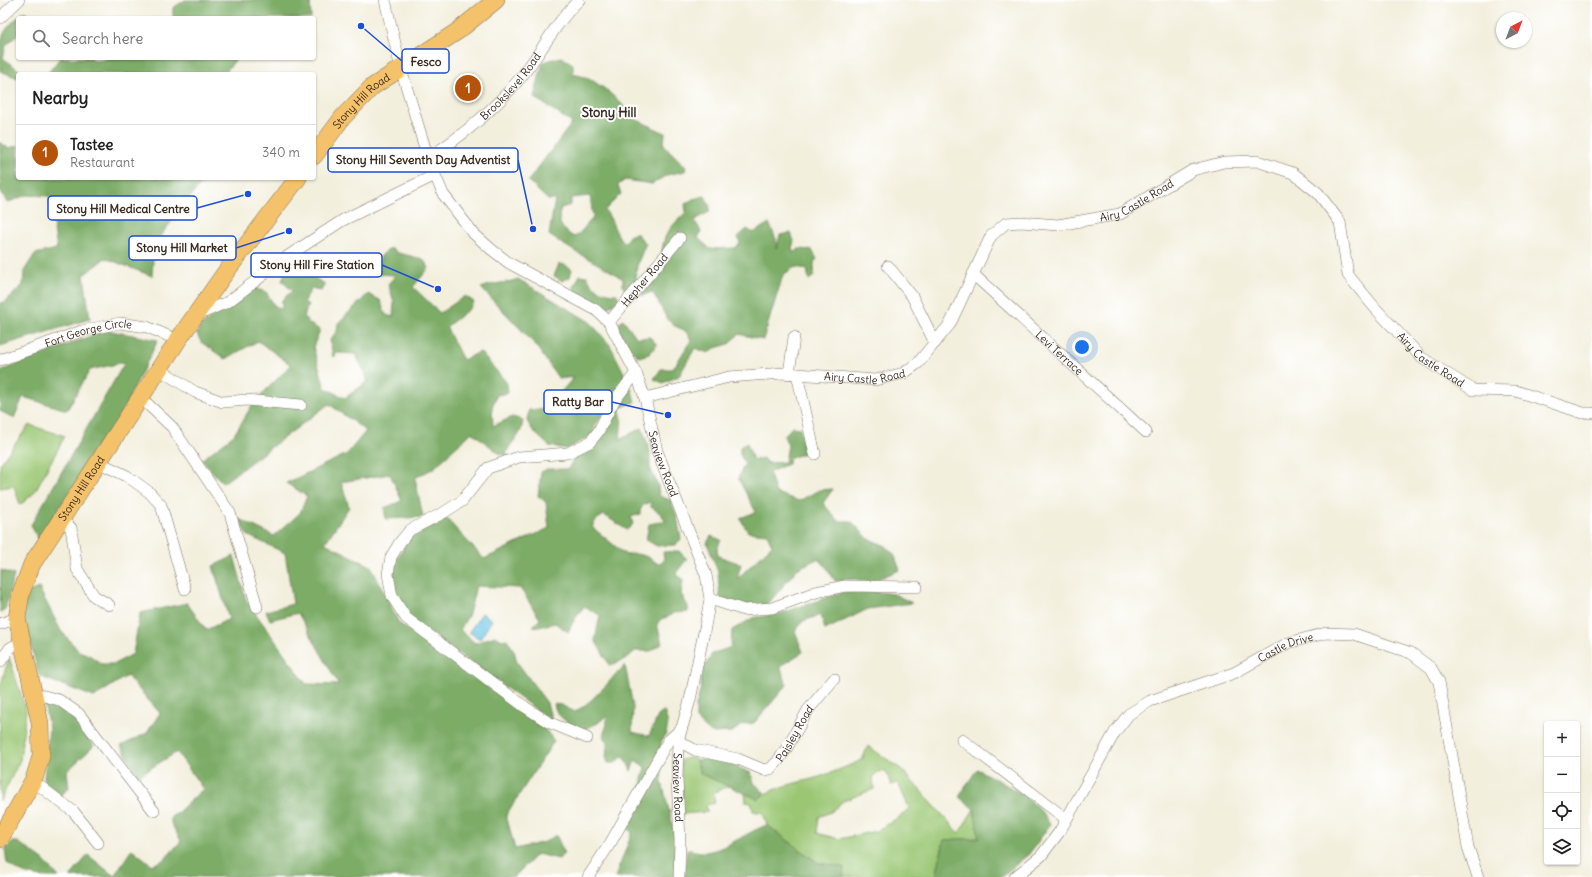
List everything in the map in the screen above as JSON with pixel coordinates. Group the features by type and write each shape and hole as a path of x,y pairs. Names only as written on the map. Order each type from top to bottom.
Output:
{"main road":[{"name":"Stony Hill Road","path":"316,153 343,117 372,87 402,69 458,31 496,0"},
{"name":"Stony Hill Road","path":"0,838 33,781 41,756 40,723 21,642 17,618 21,593 32,564 178,340 225,273 296,180"}],"street":[{"path":"0,18 19,0"},
{"name":"Seaview Road","path":"385,0 402,69 428,158 443,194 474,234 509,263 596,310 609,322 636,373 645,398 657,451 706,575 710,599 690,700 678,740 677,778 680,841 679,877"},
{"name":"Brookslevel Road","path":"428,158 458,139 484,118 523,75 566,13 579,0"},
{"name":"Airy Castle Road","path":"645,398 729,377 793,374 875,380 904,373 918,363 950,324 992,236 1006,223 1058,225 1120,214 1192,170 1224,162 1257,161 1293,173 1318,193 1340,222 1348,275 1375,308 1422,358 1473,390 1516,392 1583,413 1592,413"},
{"path":"194,317 228,302 288,256 343,220 435,175"},
{"name":"Hepher Road","path":"609,322 680,238"},
{"path":"888,266 912,296 934,343"},
{"name":"Levi Terrace","path":"973,274 1146,432"},
{"name":"Fort George Circle","path":"0,360 82,331 120,323 147,327 178,340"},
{"path":"794,337 793,374 815,454"},
{"path":"159,369 195,392 223,402 247,400 301,405"},
{"path":"587,738 548,722 525,707 406,618 392,596 388,574 391,557 400,542 410,530 443,513 462,500 488,468 518,458 568,453 590,442 598,432 614,401 636,373"},
{"path":"140,397 172,427 230,513 257,607"},
{"path":"98,462 127,476 149,492 160,506 185,589"},
{"path":"61,519 71,528 77,569 94,596 109,605"},
{"path":"710,599 744,610 772,608 816,592 845,586 917,587"},
{"path":"0,624 17,618"},
{"name":"Castle Drive","path":"1014,877 1041,856 1060,831 1065,818 1115,732 1129,714 1150,701 1234,673 1288,643 1326,633 1354,634 1411,652 1431,668 1439,682 1468,847 1478,877"},
{"path":"0,662 10,648 21,642"},
{"name":"Paisley Road","path":"678,740 695,750 738,759 764,770 770,768 777,762 785,751 808,710 834,679"},
{"path":"33,693 59,700 79,714 154,811"},
{"path":"588,877 611,842 668,741 682,729"},
{"path":"962,740 1065,818"},
{"path":"33,781 74,812 98,843"}],"green space":[{"path":"185,0 310,0 311,16 173,16 173,8"},
{"path":"25,11 30,16 20,16"},
{"path":"16,19 16,36 6,46 3,58 21,72 16,72 16,77 0,71 1,42 3,35"},
{"path":"561,57 573,64 573,74 589,78 619,101 633,118 665,133 664,145 686,167 685,171 667,175 652,184 625,180 618,185 621,194 605,210 623,242 626,241 629,236 636,233 646,243 637,265 635,293 628,295 623,286 623,279 549,235 555,199 548,200 528,181 572,123 534,97 543,62","holes":["590,196 593,218 574,237 563,228 559,217 561,208 571,205 571,198"]},
{"path":"58,60 235,60 226,72 49,72"},
{"path":"0,142 8,148 16,146 16,180 207,180 200,185 154,244 152,276 105,258 84,275 90,319 0,346 0,303 5,302 23,285 24,271 35,254 57,249 49,196 26,195 7,203 0,189"},
{"path":"705,196 710,207 709,212 693,221 697,224 701,232 698,238 710,249 735,248 740,243 738,237 747,229 753,233 769,223 776,239 776,249 780,235 791,233 794,241 792,248 793,253 799,249 812,250 817,259 814,263 814,276 809,280 807,269 795,267 783,275 763,340 739,334 729,344 715,348 708,353 695,348 679,376 663,383 654,379 661,369 673,369 691,340 684,330 670,322 652,292 641,296 683,240 684,233 678,232 662,256 662,248 668,231 686,212 685,204 693,199"},
{"path":"390,248 398,253 423,259 429,268 413,287 440,313 465,296 474,302 469,309 446,327 463,360 480,352 507,383 508,393 497,395 492,407 493,426 512,417 523,420 521,431 506,453 508,456 500,454 472,432 434,468 415,478 423,517 386,519 384,508 402,501 390,474 341,482 349,507 325,543 371,566 399,623 545,729 554,741 506,815 515,849 545,842 556,835 564,852 559,859 537,854 514,877 70,877 88,855 114,876 132,849 152,865 164,860 181,841 171,823 171,816 175,815 203,789 177,752 138,776 121,746 147,733 160,713 127,676 94,697 39,676 24,618 26,593 39,588 61,631 79,651 89,655 102,664 114,664 133,654 140,613 187,603 206,630 229,619 213,566 234,556 246,600 306,684 339,685 298,613 270,620 266,611 293,604 285,553 247,535 239,519 274,536 300,513 307,496 286,483 347,454 366,431 329,404 223,483 201,460 234,435 254,402 291,365 258,341 225,359 201,342 197,334 200,326 253,288 266,292 274,305 282,310 282,300 292,291 282,281 287,268 291,265 325,284 321,291 312,288 304,301 308,305 304,317 308,323 320,330 313,347 325,388 345,398 368,381 356,354 337,353 333,357 330,340 337,331 338,323 368,294 380,300 386,315 393,317 394,302 388,284 396,275 375,274 381,256"},
{"path":"559,264 565,265 572,269 570,277 562,281 554,276"},
{"path":"580,275 587,276 592,284 599,290 617,294 619,300 604,310 575,292 574,286"},
{"path":"518,279 590,322 610,345 625,375 589,437 567,449 549,446 533,431 527,421 529,410 547,408 574,377 559,379 534,343 481,288"},
{"path":"623,319 637,338 650,337 657,345 649,354 639,357 630,349 617,326"},
{"path":"106,330 158,340 116,424 38,539 31,525 125,362 90,370 67,410 23,397 14,418 0,411 0,371"},
{"path":"631,387 635,402 619,408 622,418 620,439 642,428 650,451 650,468 658,485 659,496 671,500 677,517 681,539 676,545 657,546 646,540 649,524 666,521 660,513 651,507 650,502 643,506 640,514 631,517 633,524 627,530 604,515 596,520 592,527 626,555 643,555 658,564 664,560 663,552 679,551 687,559 676,573 683,580 681,594 688,606 688,612 673,613 670,616 661,619 657,624 662,644 651,651 635,651 626,659 610,666 595,640 600,615 584,607 577,615 568,632 555,623 539,627 533,626 540,619 520,588 476,586 469,614 460,630 475,643 495,636 502,640 507,639 514,651 517,662 547,703 552,721 409,618 396,595 392,574 397,558 412,534 444,516 484,559 549,528 546,502 538,496 541,472 547,469 568,469 578,451"},
{"path":"29,425 65,436 34,493 20,505 14,486 0,488 0,464"},
{"path":"792,427 800,428 804,453 789,459 788,464 769,472 776,493 799,501 819,490 833,489 823,503 838,521 851,521 869,539 886,546 894,554 900,570 870,582 854,579 835,581 825,565 817,559 797,569 768,604 748,610 720,602 718,572 707,543 711,536 721,540 717,549 718,556 741,564 737,579 772,545 767,534 748,532 740,518 756,512 738,478 745,464 740,454 740,447 747,443 753,460 763,458 767,463 785,462 788,445 784,436"},
{"path":"1,570 14,575 5,610 0,612"},
{"path":"859,590 894,594 912,603 868,609 825,630 821,615 803,621 795,632 803,652 780,666 787,685 754,723 743,724 732,732 711,733 696,719 696,706 701,687 702,672 712,654 731,647 732,630 753,618 779,614 843,592"},
{"path":"9,657 26,710 20,760 0,801 0,688"},
{"path":"625,665 633,707 632,732 649,736 658,716 664,711 668,723 666,735 661,741 662,782 674,831 675,877 615,877 632,833 623,823 636,803 645,767 635,760 631,771 626,759 622,757 615,763 608,763 606,756 608,745 603,736 607,724 606,716 598,723 583,730 561,717 555,709 554,704 561,705 575,712 595,696"},
{"path":"51,703 72,718 94,746 67,771 69,788 59,797 46,788 44,778 49,728 44,704"},
{"path":"868,746 901,769 959,833 974,809 980,838 944,840 936,877 916,877 911,875 908,877 843,877 844,867 818,863 767,825 763,813 753,811 751,803 746,802 745,793 758,799 771,791 787,785 819,777 862,760","holes":["886,771 891,785 898,783 909,808 901,816 876,831 839,839 817,833 819,817 831,812 843,801 874,789 873,776 878,772"]},
{"path":"692,757 696,760 701,774 729,786 713,793 715,803 706,805 707,812 682,814 681,760"},
{"path":"711,759 724,761 751,773 754,783 765,793 758,799 701,774 696,760"},
{"path":"977,769 1028,799 1044,815 1050,825 1029,854 1001,877 936,877 944,840 979,838 974,809 959,797"},
{"path":"767,825 818,863 844,867 843,877 684,877 687,849 701,852 719,849"},
{"path":"12,842 18,842 43,860 59,877 44,877 26,874 7,863 5,850"}],"water":[{"path":"482,613 492,620 480,639 469,632"}],"place":[{"name":"Fesco","path":"361,26"},
{"name":"Tastee","path":"468,88"},
{"name":"Stony Hill Medical Centre","path":"248,194"},
{"name":"Stony Hill Seventh Day Adventist","path":"533,229"},
{"name":"Stony Hill Market","path":"289,231"},
{"name":"Stony Hill Fire Station","path":"438,289"},
{"name":"Ratty Bar","path":"668,415"}],"district":[{"name":"Stony Hill","path":"609,112"}]}
